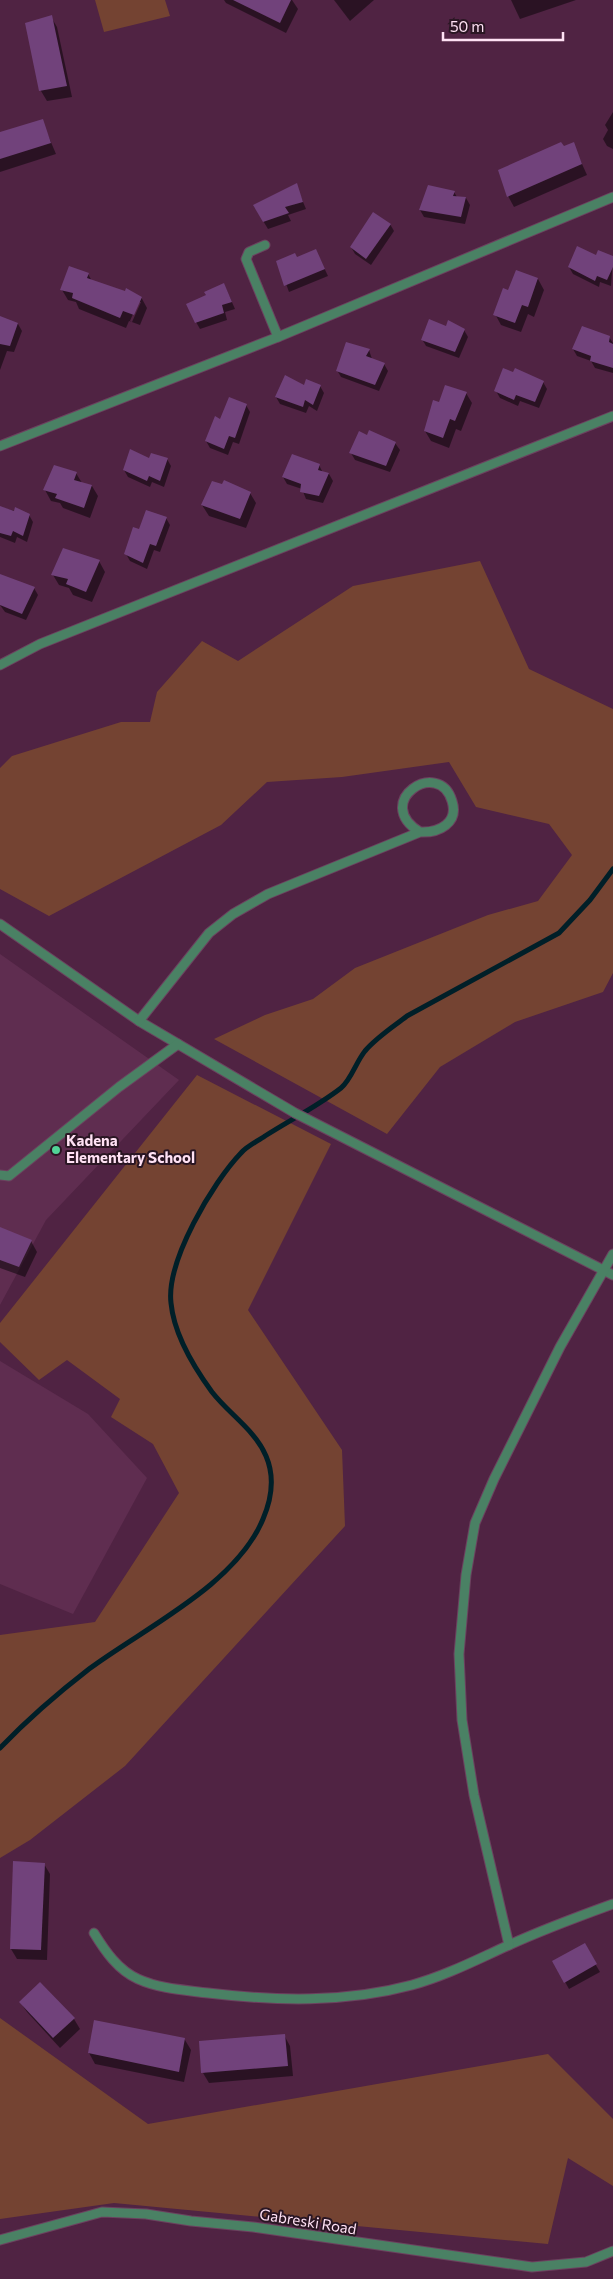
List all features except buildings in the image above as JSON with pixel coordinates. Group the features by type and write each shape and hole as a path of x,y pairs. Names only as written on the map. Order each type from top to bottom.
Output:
{"lane":[{"path":"0,446 278,336 613,197"},
{"path":"264,245 249,252 246,259 278,336"},
{"path":"0,665 40,644 613,416"},
{"path":"139,1021 209,934 233,914 268,894 420,832 433,833 444,828 452,817 454,805 451,796 438,784 427,782 417,784 409,790 404,799 403,811 406,820 420,832"},
{"path":"0,924 139,1021 295,1113 613,1275"},
{"path":"0,1175 9,1176 119,1087 178,1044"},
{"path":"509,1945 474,1795 462,1720 458,1654 466,1575 475,1523 494,1479 560,1347 613,1254"},
{"path":"94,1933 110,1958 136,1978 158,1986 247,1998 312,2000 360,1995 412,1985 566,1920 613,1904"},
{"name":"Gabreski Road","path":"0,2240 102,2212 146,2214 191,2222 253,2227 532,2267 586,2262 613,2251"}],"shaded area":[{"path":"95,0 165,0 170,16 104,32"},
{"path":"480,561 529,669 613,709 613,973 603,992 515,1022 440,1067 387,1134 214,1039 265,1015 313,999 355,968 488,915 538,901 572,855 549,824 476,807 449,762 342,777 267,782 221,825 49,916 0,889 0,768 12,756 121,722 150,722 157,692 202,641 238,661 353,586"},
{"name":"Kadena Elementary School","path":"0,954 179,1080 46,1220 0,1305"},
{"path":"197,1075 331,1144 248,1310 342,1450 345,1526 125,1766 30,1840 0,1858 0,1635 95,1622 179,1493 153,1444 111,1417 120,1399 67,1360 39,1380 0,1342 0,1323"},
{"path":"0,1361 88,1414 147,1478 73,1614 0,1584"},
{"path":"0,2018 148,2124 548,2054 613,2119 613,2186 568,2158 548,2244 114,2203 0,2219"}],"waterway":[{"path":"0,1748 43,1707 89,1669 211,1585 232,1565 250,1543 263,1519 271,1488 271,1472 266,1456 249,1430 219,1400 198,1372 180,1338 171,1303 171,1286 184,1245 205,1202 218,1183 246,1148 345,1085 365,1051 407,1016 559,933 590,900 613,869"}],"place":[{"name":"Kadena Elementary School","path":"56,1150"}]}
